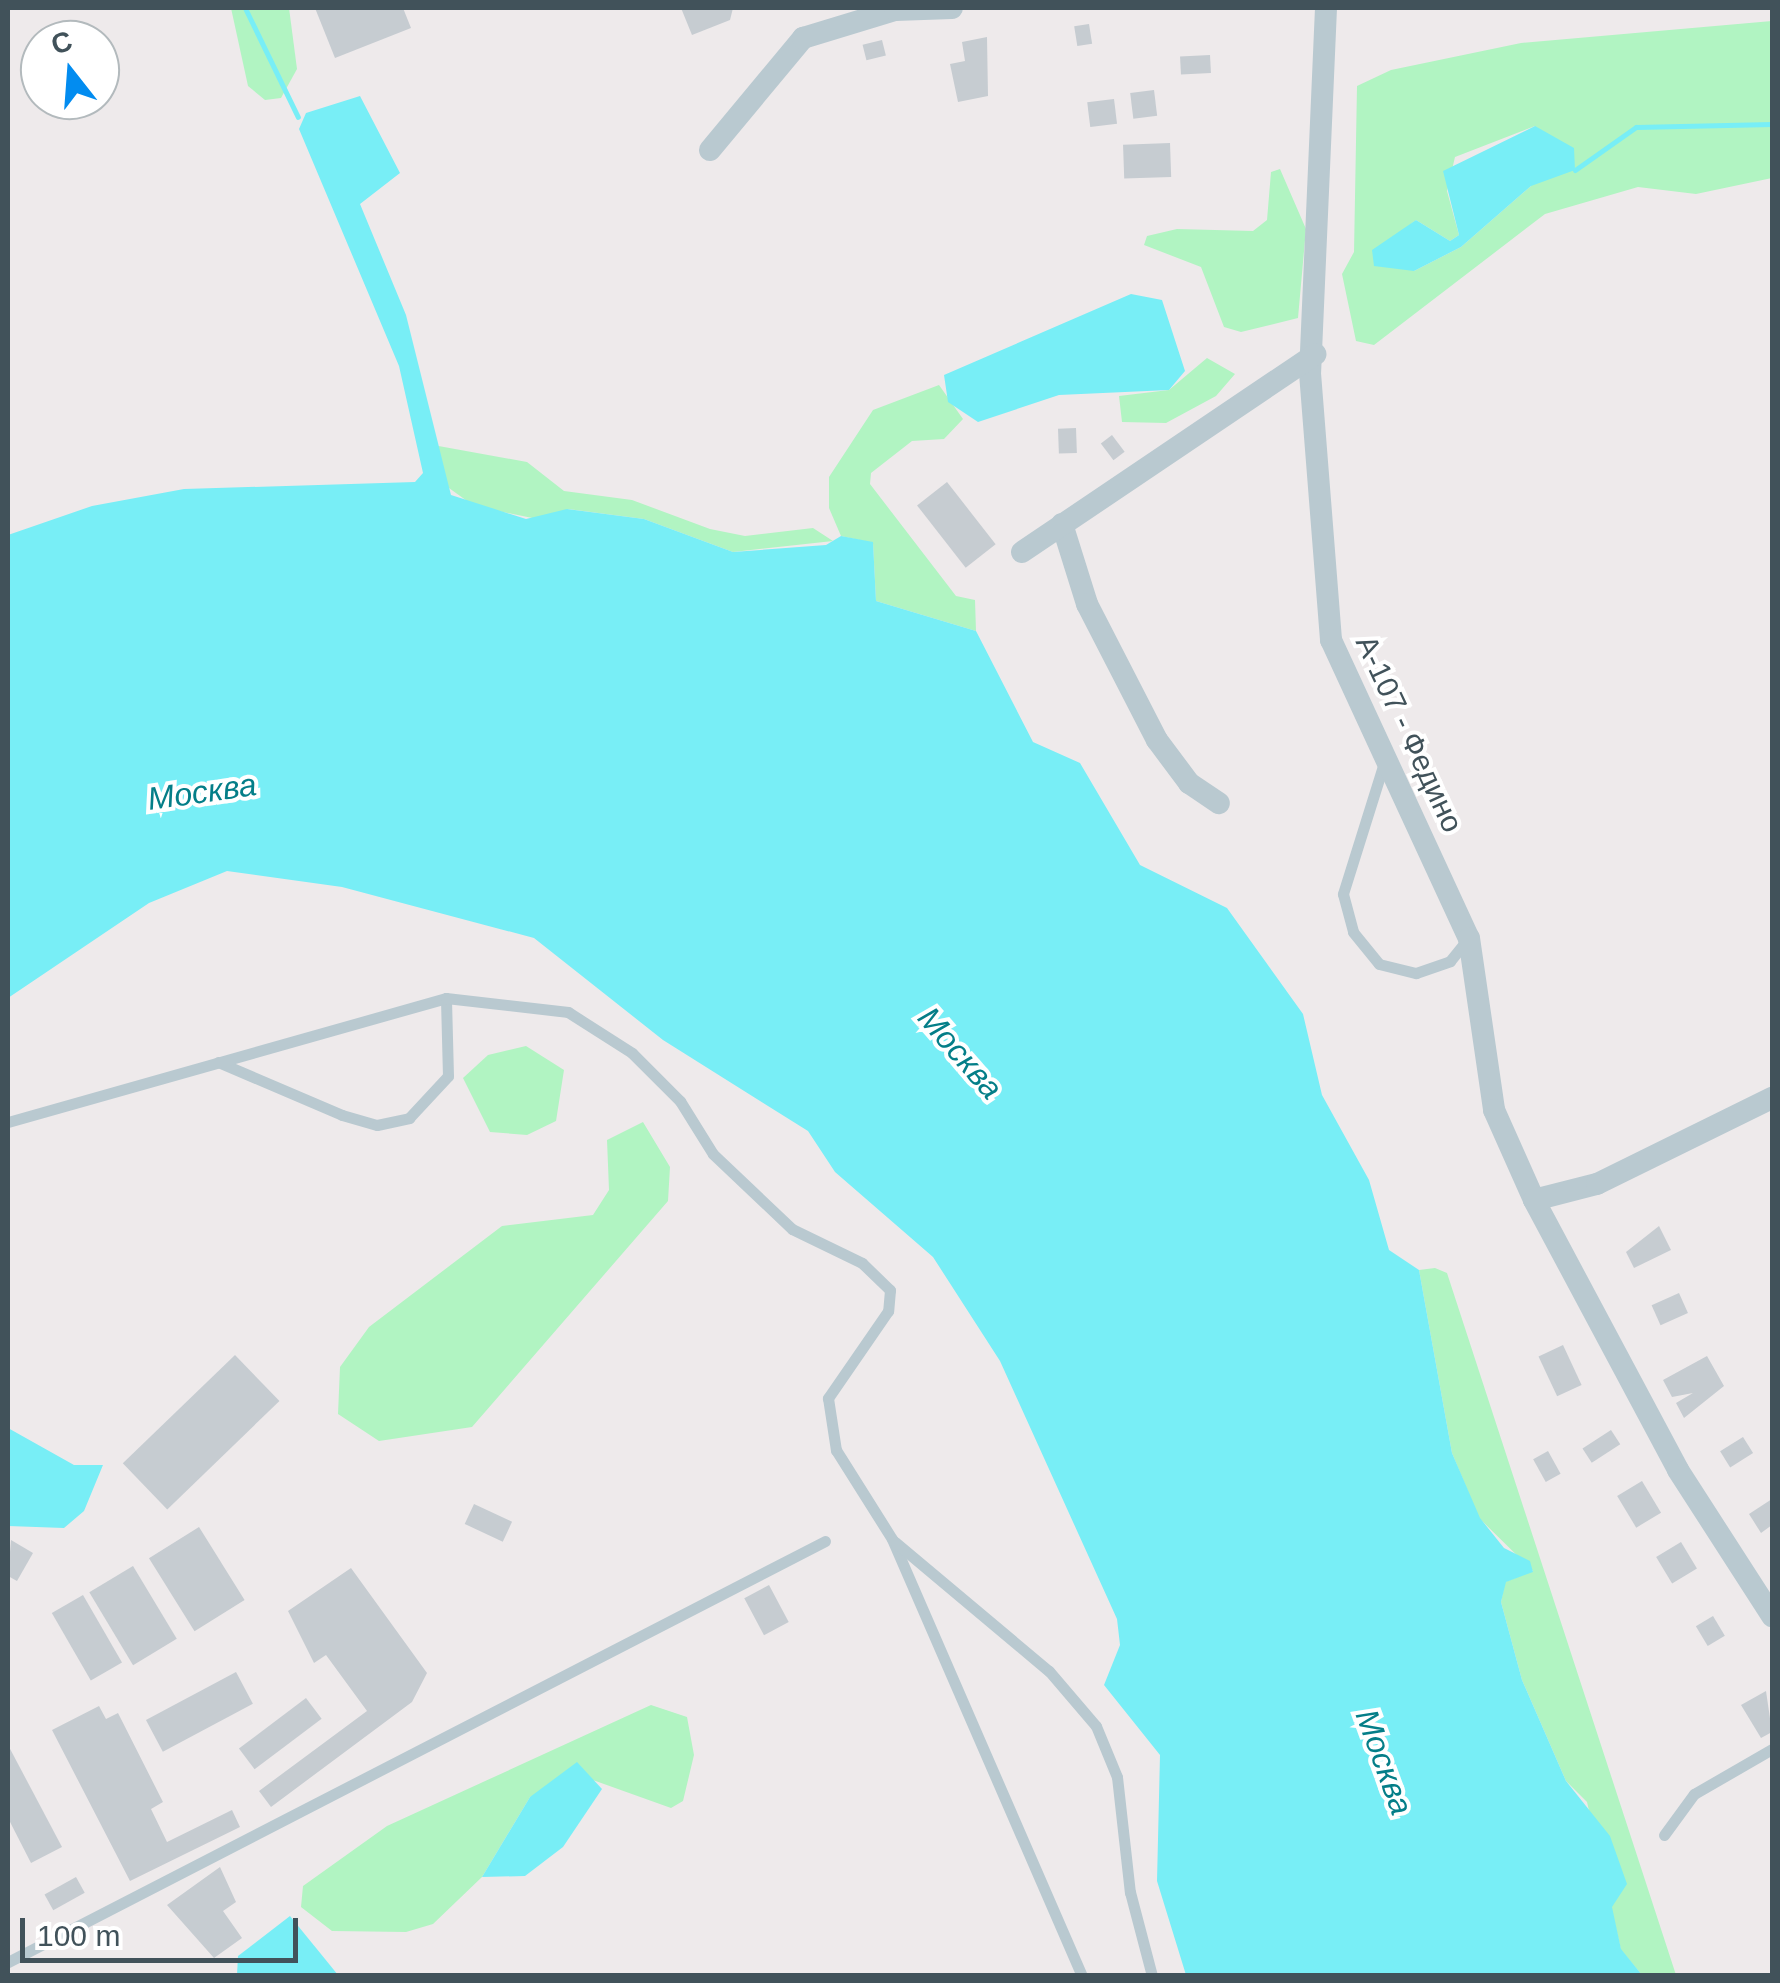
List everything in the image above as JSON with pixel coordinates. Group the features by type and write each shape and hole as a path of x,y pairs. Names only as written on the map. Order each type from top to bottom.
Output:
{"street":[{"path":"710,150 803,38 895,10 952,8"},
{"name":"А-107 - Федино","path":"1326,8 1316,354 1310,374 1331,640 1469,938 1494,1110 1534,1200 1678,1470 1772,1616"},
{"path":"1022,552 1316,354"},
{"path":"1062,524 1087,604 1157,740 1219,804"},
{"path":"1534,1200 1597,1184 1772,1098"}],"lane":[{"path":"1384,752 1381,794 1343,894 1354,932 1379,964 1416,973 1450,961 1469,938"},
{"path":"218,1062 342,1115 377,1125 409,1118 448,1076 446,998"},
{"path":"8,1122 446,998 521,1000 602,1032 680,1101 713,1154 792,1228 882,1276 888,1311 839,1372 828,1417 862,1500 892,1539 1050,1670 1096,1726 1118,1778 1130,1892 1152,1976"},
{"path":"892,1539 1082,1976"},
{"path":"8,1962 825,1542"},
{"path":"1664,1834 1694,1794 1772,1749"}],"green space":[{"path":"231,8 289,8 297,69 281,98 265,100 248,86"},
{"path":"1772,21 1772,178 1696,194 1638,187 1545,214 1374,345 1356,341 1342,274 1354,252 1357,86 1391,70 1521,43","holes":["1535,126 1531,186 1461,247 1414,271 1390,240 1416,220 1450,241 1459,235 1447,191 1455,157"]},
{"path":"1280,169 1306,229 1298,318 1241,332 1224,327 1201,267 1144,245 1147,236 1177,229 1253,231 1267,220 1271,172"},
{"path":"1207,358 1235,374 1216,396 1166,423 1122,422 1119,396 1169,390"},
{"path":"939,385 963,419 944,439 912,441 871,473 870,484 956,596 975,600 976,631 876,601 873,543 841,536 829,508 829,477 873,410"},
{"path":"433,445 527,462 564,491 632,500 710,529 745,536 813,528 833,541 733,552 644,519 568,509 547,521 474,506 442,483"},
{"path":"526,1046 564,1070 556,1121 527,1135 490,1132 463,1078 488,1055"},
{"path":"643,1122 670,1167 668,1201 472,1427 379,1441 338,1414 340,1367 369,1327 502,1226 593,1215 609,1190 607,1140"},
{"path":"1435,1268 1447,1273 1676,1975 1642,1975 1621,1950 1587,1802 1566,1781 1522,1680 1501,1602 1505,1582 1533,1571 1479,1518 1452,1453 1419,1270"},
{"path":"651,1705 687,1717 694,1755 683,1801 671,1808 590,1779 530,1797 482,1877 433,1924 406,1932 332,1931 301,1907 303,1886 387,1826"}],"water":[{"name":"Москва","path":"360,96 400,173 360,204 406,315 451,495 526,519 567,509 644,519 733,552 826,545 841,536 873,542 876,601 976,631 1033,742 1080,763 1140,865 1227,908 1303,1014 1322,1095 1369,1180 1389,1250 1419,1270 1452,1453 1480,1518 1504,1548 1530,1561 1533,1572 1506,1582 1501,1602 1522,1680 1566,1781 1610,1836 1627,1884 1612,1907 1621,1949 1642,1975 1186,1975 1157,1881 1160,1755 1104,1685 1120,1645 1117,1619 1000,1361 933,1257 835,1172 808,1131 663,1040 534,938 342,887 227,871 149,903 8,998 8,535 92,506 184,489 415,482 423,473 399,366 299,129 306,113"},
{"path":"1535,126 1574,148 1575,170 1531,186 1461,247 1414,271 1374,266 1372,250 1416,220 1450,241 1459,235 1443,171"},
{"path":"1131,294 1162,300 1185,371 1169,390 1059,395 978,422 948,402 944,375"},
{"path":"8,1428 74,1465 103,1465 84,1511 64,1528 8,1526"},
{"path":"577,1762 602,1789 563,1847 525,1876 482,1877 530,1797"},
{"path":"290,1916 338,1975 237,1975 238,1956"}],"building":[{"path":"315,8 403,8 411,28 335,58"},
{"path":"681,8 733,8 730,20 692,35"},
{"path":"1089,24 1092,44 1077,46 1074,26"},
{"path":"987,37 988,96 958,102 950,64 965,61 962,42"},
{"path":"882,40 886,56 866,60 863,45"},
{"path":"1210,55 1211,73 1181,75 1180,57"},
{"path":"1154,90 1157,116 1133,119 1130,93"},
{"path":"1114,99 1117,124 1090,127 1087,102"},
{"path":"1170,143 1171,177 1124,179 1123,145"},
{"path":"1076,428 1077,453 1059,454 1058,429"},
{"path":"1112,435 1125,452 1113,460 1101,443"},
{"path":"947,482 996,544 966,568 917,505"},
{"path":"1659,1226 1671,1250 1634,1268 1626,1252"},
{"path":"1679,1293 1688,1313 1661,1325 1652,1305"},
{"path":"1563,1345 1582,1385 1557,1396 1539,1356"},
{"path":"235,1355 279,1401 167,1509 123,1463"},
{"path":"1707,1356 1724,1386 1684,1418 1676,1403 1693,1393 1672,1397 1663,1380"},
{"path":"1611,1430 1620,1444 1592,1463 1582,1449"},
{"path":"1743,1437 1753,1453 1730,1467 1720,1451"},
{"path":"1548,1451 1561,1474 1546,1482 1533,1459"},
{"path":"1642,1481 1661,1513 1636,1528 1617,1496"},
{"path":"1772,1499 1772,1525 1761,1533 1749,1514"},
{"path":"474,1504 512,1522 503,1542 465,1524"},
{"path":"199,1527 245,1600 195,1631 149,1558"},
{"path":"11,1540 33,1553 17,1581 8,1576"},
{"path":"1681,1542 1697,1569 1672,1584 1656,1557"},
{"path":"133,1566 177,1639 133,1665 89,1592"},
{"path":"351,1568 427,1673 412,1702 271,1807 259,1791 367,1711 326,1655 314,1663 288,1611"},
{"path":"769,1585 789,1622 764,1635 744,1598"},
{"path":"83,1595 122,1663 91,1681 52,1613"},
{"path":"1713,1616 1725,1636 1708,1646 1696,1626"},
{"path":"236,1672 253,1704 163,1752 146,1720"},
{"path":"1766,1691 1772,1732 1761,1738 1741,1705"},
{"path":"306,1698 322,1719 255,1769 239,1749"},
{"path":"99,1706 106,1719 118,1713 163,1802 151,1809 167,1842 232,1810 240,1827 130,1881 52,1730"},
{"path":"8,1745 62,1847 31,1863 8,1818"},
{"path":"220,1867 236,1902 223,1911 242,1938 214,1958 167,1905"},
{"path":"76,1877 85,1893 53,1910 45,1894"}],"waterway":[{"path":"245,8 298,117"},
{"path":"1575,170 1636,127 1772,124"}]}
